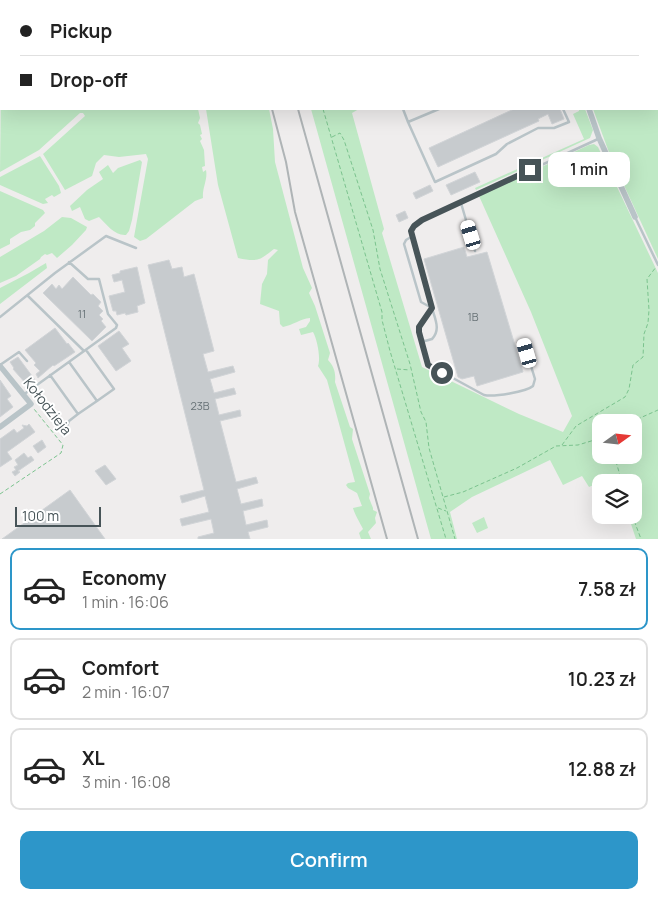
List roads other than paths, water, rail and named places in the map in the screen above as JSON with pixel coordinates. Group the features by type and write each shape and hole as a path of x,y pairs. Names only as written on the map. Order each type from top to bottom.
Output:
{"street":[{"path":"590,110 599,138 635,217"},
{"name":"Kołodzieja","path":"0,365 31,404 0,427"}],"lane":[{"path":"402,110 435,182 496,154 507,144 538,128 554,128 569,122 563,110"},
{"path":"408,122 437,110"},
{"path":"421,339 429,341 437,333 432,308 411,237 411,231 417,223 599,138"},
{"path":"461,203 476,251"},
{"path":"635,217 658,265"},
{"path":"0,317 106,236 136,248"},
{"path":"411,237 404,244 421,302 432,308"},
{"path":"23,395 116,328 117,325 108,314 99,279 88,279 70,262"},
{"path":"28,296 85,350 114,389 69,421 62,436"},
{"path":"432,308 419,327 428,365 489,396 527,390 533,386 535,379 523,340"},
{"path":"0,365 19,352 27,361"},
{"path":"68,362 97,401"},
{"path":"50,375 78,414"}],"railway":[{"path":"272,110 286,162 295,212 387,539"},
{"path":"298,110 418,539"}]}
